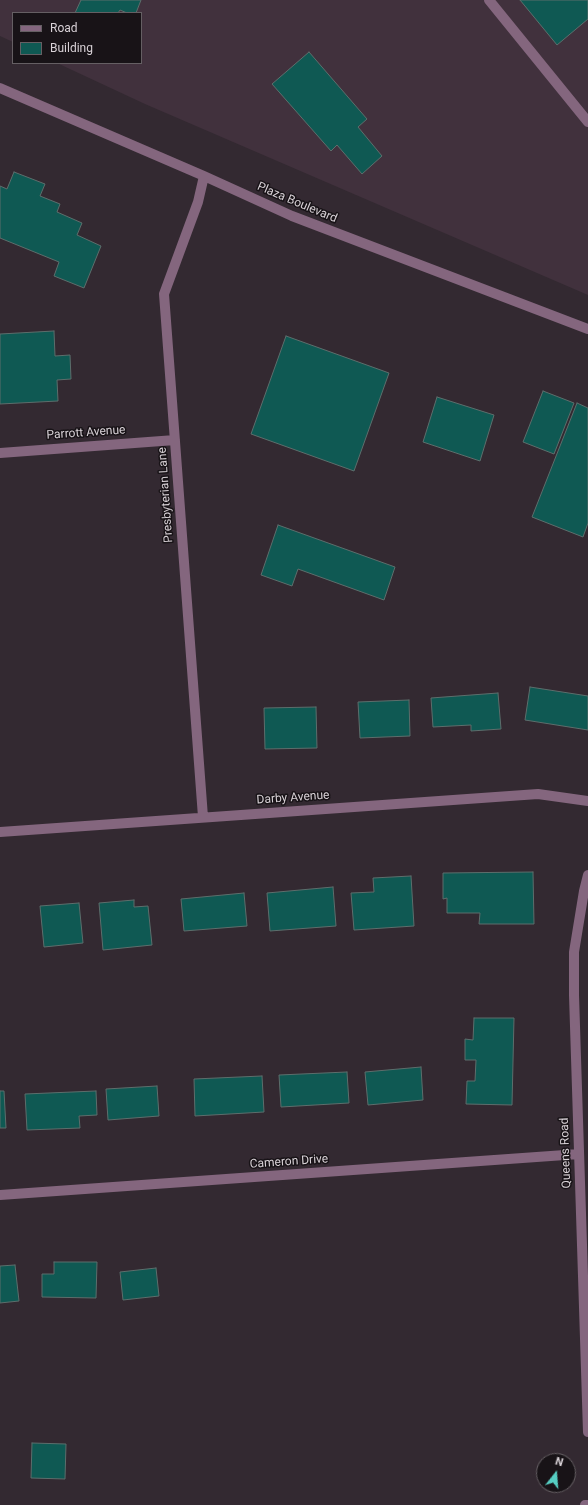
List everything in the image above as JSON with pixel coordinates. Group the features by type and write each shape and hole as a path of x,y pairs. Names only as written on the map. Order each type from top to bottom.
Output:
{"street":[{"path":"489,0 588,122"},
{"name":"Plaza Boulevard","path":"0,88 204,176 292,216 588,329"},
{"name":"Presbyterian Lane","path":"203,817 164,294 198,202 204,176"},
{"name":"Parrott Avenue","path":"0,453 175,440"},
{"name":"Darby Avenue","path":"0,832 538,794 588,801"},
{"name":"Queens Road","path":"588,875 574,952 574,995 588,1432"},
{"name":"Cameron Drive","path":"0,1195 579,1154"}],"shaded area":[{"path":"0,0 588,0 588,295 145,104 59,64 142,64 142,12 12,12 12,42 0,36"}],"building":[{"path":"81,0 141,0 136,12 125,12 120,10 119,12 75,12"},
{"path":"520,0 588,0 588,19 557,45"},
{"path":"309,52 367,119 358,127 382,156 362,174 337,145 331,151 272,84"},
{"path":"14,172 45,184 40,196 60,204 57,212 82,223 77,235 101,246 84,288 54,276 59,262 0,238 0,186 7,189"},
{"path":"54,331 55,356 70,355 71,379 57,380 58,401 0,404 0,334"},
{"path":"286,336 389,373 354,471 251,434"},
{"path":"543,391 574,403 554,454 523,442"},
{"path":"437,397 494,415 480,461 423,442"},
{"path":"577,403 588,408 588,523 583,537 532,517"},
{"path":"278,525 395,567 384,600 298,569 292,586 261,575"},
{"path":"530,687 588,696 588,730 525,720"},
{"path":"498,693 501,729 471,731 471,725 433,727 431,698"},
{"path":"409,700 410,736 360,738 358,702"},
{"path":"316,707 317,748 265,749 264,708"},
{"path":"533,872 534,924 479,924 480,913 447,913 447,898 443,899 443,873"},
{"path":"411,876 414,926 354,930 351,893 374,892 373,878"},
{"path":"333,887 336,926 270,931 267,893"},
{"path":"244,893 247,926 184,931 181,899"},
{"path":"134,900 134,907 148,906 152,945 103,950 99,903"},
{"path":"79,903 83,943 44,947 40,906"},
{"path":"474,1018 514,1018 512,1105 466,1104 467,1081 475,1081 476,1060 465,1060 465,1039 473,1040"},
{"path":"421,1067 423,1100 368,1105 365,1072"},
{"path":"347,1072 349,1103 281,1107 279,1075"},
{"path":"262,1076 264,1112 195,1116 194,1079"},
{"path":"157,1086 159,1116 108,1120 106,1089"},
{"path":"0,1091 4,1091 6,1128 0,1128"},
{"path":"96,1091 97,1115 79,1116 80,1128 27,1130 25,1094"},
{"path":"54,1262 97,1262 96,1298 42,1297 42,1274 54,1274"},
{"path":"15,1265 19,1301 0,1303 0,1266"},
{"path":"156,1268 159,1296 123,1300 120,1272"},
{"path":"32,1443 66,1444 65,1479 31,1478"}]}
